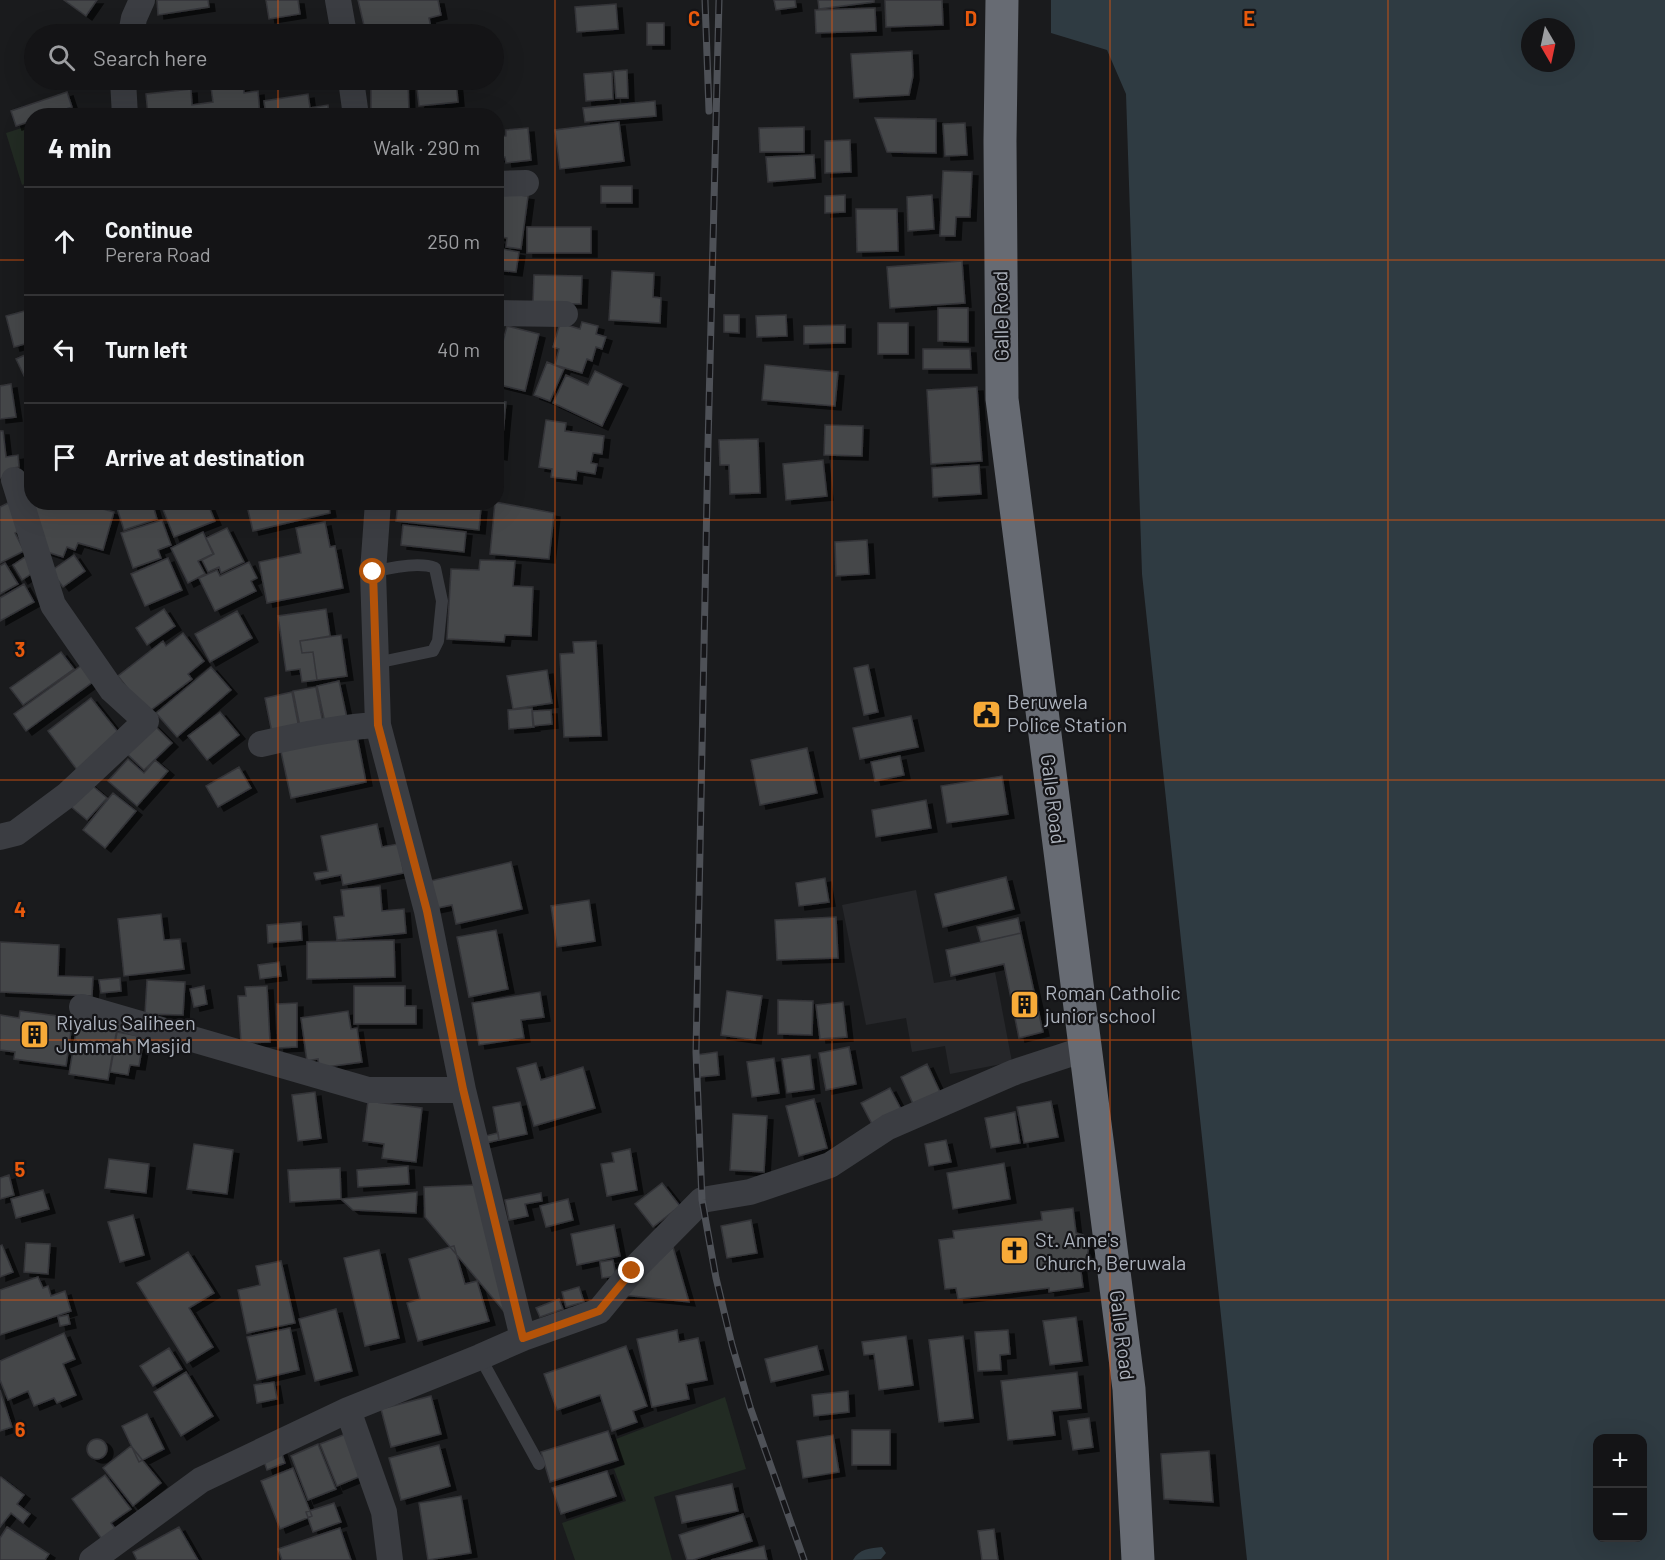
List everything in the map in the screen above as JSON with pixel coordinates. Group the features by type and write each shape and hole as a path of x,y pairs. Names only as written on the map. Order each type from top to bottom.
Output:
{"highway":[{"name":"Galle Road","path":"1002,0 1000,141 1002,399 1129,1389 1138,1560"}],"street":[{"path":"133,24 142,0"},
{"path":"338,0 342,24"},
{"path":"124,90 125,108"},
{"path":"352,90 355,108"},
{"path":"504,184 526,183"},
{"path":"504,313 565,314"},
{"path":"15,479 24,509"},
{"path":"0,837 16,833 67,795 146,721 112,690 53,605 24,510"},
{"path":"377,510 373,572 378,725 427,911 463,1089 523,1338"},
{"path":"261,744 350,727 378,725"},
{"path":"82,1007 368,1090 463,1089"},
{"path":"92,1560 201,1480 348,1410 523,1338 599,1311 632,1271 702,1200 750,1192 830,1165 888,1127 1016,1072 1085,1049"},
{"path":"348,1410 384,1512 390,1560"}],"lane":[{"path":"373,572 393,567 429,565 435,568 442,601 438,641 433,651 376,663"},
{"path":"480,1357 539,1464"}],"shaded area":[{"path":"1051,0 1665,0 1665,1560 1247,1560 1142,574 1126,94 1107,50 1051,33"},
{"path":"24,127 24,184 22,185 6,133"},
{"path":"916,890 934,983 995,972 1012,1062 950,1074 945,1046 912,1052 906,1018 866,1025 842,905"},
{"path":"725,1397 746,1469 654,1497 672,1560 575,1560 562,1523 626,1501 614,1469 624,1465 616,1439"},
{"path":"882,1547 886,1553 881,1559 853,1560 862,1551"}],"building":[{"path":"64,0 97,0 86,16"},
{"path":"157,0 208,0 209,7 158,15"},
{"path":"266,0 298,0 300,14 269,19"},
{"path":"358,0 438,0 441,15 429,18 430,24 364,24"},
{"path":"774,0 795,0 796,7 776,10"},
{"path":"818,0 874,0 874,2 819,9"},
{"path":"885,0 942,0 943,25 886,27"},
{"path":"616,4 618,29 577,32 575,7"},
{"path":"875,8 876,31 816,33 815,10"},
{"path":"647,23 664,23 664,45 647,45"},
{"path":"912,51 913,76 909,95 854,98 851,54"},
{"path":"627,70 628,98 616,98 614,71"},
{"path":"612,72 613,99 586,101 584,74"},
{"path":"191,90 192,105 213,102 211,90 244,90 244,93 258,91 259,108 147,108 146,94"},
{"path":"371,90 408,90 409,108 371,108"},
{"path":"417,90 457,90 458,102 419,106"},
{"path":"67,92 72,107 24,108 24,124 16,126 11,111"},
{"path":"308,94 310,108 265,108 264,101"},
{"path":"655,101 656,116 585,122 583,108"},
{"path":"328,105 328,108 310,108"},
{"path":"875,118 936,119 936,153 887,152"},
{"path":"619,122 624,161 560,169 555,130"},
{"path":"965,123 967,155 945,156 943,124"},
{"path":"804,127 804,152 760,152 759,128"},
{"path":"528,128 531,160 506,163 504,136 506,130"},
{"path":"850,140 851,172 825,173 825,141"},
{"path":"814,155 815,178 768,182 766,157"},
{"path":"943,171 972,172 970,217 956,217 955,236 940,236"},
{"path":"601,186 632,186 632,203 601,203"},
{"path":"504,193 528,196 521,249 506,247 507,238 504,237"},
{"path":"845,195 845,212 825,213 825,196"},
{"path":"932,195 934,229 908,231 907,197"},
{"path":"856,209 897,209 898,251 857,252"},
{"path":"527,227 591,227 591,253 527,253"},
{"path":"504,249 519,252 516,272 504,271"},
{"path":"962,261 965,303 890,308 887,267"},
{"path":"612,271 654,273 653,297 661,298 660,323 609,320"},
{"path":"534,275 582,276 581,304 533,303"},
{"path":"938,308 968,308 968,342 938,341"},
{"path":"24,311 24,344 14,347 6,316"},
{"path":"724,315 739,315 739,333 724,332"},
{"path":"786,315 787,336 757,337 756,316"},
{"path":"582,322 598,326 596,334 606,337 602,349 596,347 592,361 587,359 582,373 555,365 559,349 553,347 560,323 580,329"},
{"path":"878,323 908,323 908,354 878,354"},
{"path":"845,325 845,343 804,344 804,326"},
{"path":"507,326 539,334 525,391 504,386 504,337"},
{"path":"923,349 970,349 971,369 923,369"},
{"path":"24,356 24,376 16,359"},
{"path":"547,362 564,369 550,401 534,395"},
{"path":"765,365 838,372 835,406 762,400"},
{"path":"595,371 622,384 602,426 553,403 566,375 588,385"},
{"path":"11,384 16,417 0,419 0,386"},
{"path":"977,387 982,461 931,464 927,390"},
{"path":"546,420 566,423 565,431 604,436 602,454 593,453 591,463 597,464 595,474 577,471 576,480 551,477 552,469 539,467"},
{"path":"825,425 863,426 862,456 824,455"},
{"path":"0,431 3,431 6,457 18,455 19,467 14,468 16,476 0,478"},
{"path":"758,439 760,493 730,494 729,465 720,465 719,440"},
{"path":"823,460 827,496 786,500 783,464"},
{"path":"979,465 981,494 933,497 932,468"},
{"path":"12,501 26,527 15,533 24,551 0,563 0,507"},
{"path":"504,504 554,513 549,559 490,554 494,510 504,510"},
{"path":"36,510 107,510 114,512 103,550 78,543 75,550 67,547 63,557 44,551"},
{"path":"118,510 154,510 157,519 124,530"},
{"path":"163,510 210,510 215,521 174,537"},
{"path":"248,510 329,510 330,513 253,531"},
{"path":"397,510 481,510 479,530 396,521"},
{"path":"162,520 171,545 158,550 161,558 133,568 121,533"},
{"path":"325,522 330,547 335,546 343,588 267,603 259,562 301,553 296,528"},
{"path":"403,525 466,532 464,552 401,545"},
{"path":"227,528 244,562 221,573 219,567 208,572 202,560 214,554 206,538"},
{"path":"203,532 213,554 198,561 205,574 188,583 171,548"},
{"path":"867,540 869,574 836,576 835,542"},
{"path":"74,555 85,571 63,587 51,571"},
{"path":"25,557 34,572 22,580 13,565"},
{"path":"168,558 182,590 145,606 131,574"},
{"path":"480,560 515,561 513,586 533,587 531,636 505,635 504,642 447,639 451,569 479,570"},
{"path":"249,562 257,578 251,581 256,591 215,611 199,578 217,570 220,576"},
{"path":"5,563 18,584 0,594 0,566"},
{"path":"24,584 34,602 0,621 0,598"},
{"path":"164,609 175,626 147,645 136,628"},
{"path":"326,609 330,636 300,641 302,653 313,652 317,680 302,682 300,669 286,671 278,616"},
{"path":"237,611 252,638 210,662 195,634"},
{"path":"183,633 204,661 188,674 192,679 147,713 118,676 163,641 166,646"},
{"path":"341,635 347,676 317,680 313,652 302,653 300,641"},
{"path":"596,641 601,736 564,737 560,654 574,653 573,642"},
{"path":"61,652 74,669 23,705 10,688"},
{"path":"82,665 94,681 26,731 14,714"},
{"path":"868,665 878,712 864,715 854,668"},
{"path":"211,667 231,690 177,737 156,713"},
{"path":"547,670 552,703 513,709 507,676"},
{"path":"339,681 347,718 325,723 317,686"},
{"path":"316,687 323,723 300,727 293,691"},
{"path":"292,692 299,728 272,733 265,698"},
{"path":"91,698 122,737 78,771 48,731"},
{"path":"532,708 534,727 509,729 508,710"},
{"path":"551,710 552,724 533,726 532,711"},
{"path":"220,712 239,735 207,760 188,736"},
{"path":"911,716 918,747 860,759 853,728"},
{"path":"153,724 172,743 144,770 125,752"},
{"path":"356,731 366,782 291,798 280,747"},
{"path":"807,748 817,793 760,805 751,760"},
{"path":"900,756 904,775 875,781 871,762"},
{"path":"128,759 144,773 155,760 168,771 137,806 108,781"},
{"path":"239,767 251,788 218,807 206,786"},
{"path":"1002,776 1008,814 947,823 941,786"},
{"path":"88,782 107,798 87,820 69,805"},
{"path":"113,793 136,811 105,848 83,830"},
{"path":"926,800 931,828 876,837 872,810"},
{"path":"377,824 382,847 398,844 404,873 343,885 341,875 316,880 314,873 328,871 321,836"},
{"path":"511,862 522,909 456,924 452,905 433,909 426,882"},
{"path":"1006,877 1014,909 943,927 935,894"},
{"path":"825,878 829,902 799,906 796,883"},
{"path":"380,886 382,911 404,909 406,933 337,940 334,917 344,916 341,890"},
{"path":"589,900 595,941 557,947 551,906"},
{"path":"161,914 164,940 180,939 184,969 124,976 118,919"},
{"path":"836,917 838,958 777,960 775,920"},
{"path":"1018,918 1021,933 981,942 977,927"},
{"path":"301,922 302,940 268,943 267,925"},
{"path":"496,930 508,989 469,997 457,937"},
{"name":"Roman Catholic junior school","path":"1021,933 1043,1032 1019,1038 1004,964 951,976 946,950"},
{"path":"394,940 395,977 307,979 307,942"},
{"path":"0,942 59,945 58,976 93,977 92,996 0,992"},
{"path":"279,962 281,976 260,979 258,965"},
{"path":"120,978 121,991 101,993 99,980"},
{"path":"147,980 185,982 183,1015 145,1014"},
{"path":"204,986 207,1004 194,1007 190,989"},
{"path":"267,986 270,1042 241,1043 238,996 246,996 245,987"},
{"path":"354,986 405,986 405,1006 416,1006 416,1024 354,1024"},
{"path":"727,991 762,996 755,1040 721,1035"},
{"path":"540,992 544,1017 521,1020 524,1038 479,1045 472,1003"},
{"path":"778,1000 813,1001 812,1035 778,1034"},
{"path":"843,1002 847,1037 820,1039 816,1005"},
{"path":"297,1003 297,1047 278,1048 277,1004"},
{"name":"Riyalus Saliheen Jummah Masjid","path":"20,1011 73,1018 66,1066 14,1059 15,1052 0,1050 0,1015 19,1018"},
{"path":"348,1011 351,1029 357,1028 362,1062 319,1068 318,1059 307,1061 301,1018"},
{"path":"79,1014 117,1029 108,1080 69,1074"},
{"path":"117,1032 144,1037 139,1066 130,1065 128,1075 110,1072"},
{"path":"849,1047 856,1084 826,1090 819,1053"},
{"path":"717,1052 719,1075 700,1077 697,1055"},
{"path":"810,1055 814,1089 787,1093 782,1059"},
{"path":"774,1058 779,1093 752,1097 747,1062"},
{"path":"536,1063 541,1080 583,1067 595,1108 534,1126 517,1068"},
{"path":"927,1064 941,1094 914,1106 901,1077"},
{"path":"890,1088 902,1111 873,1126 861,1103"},
{"path":"315,1092 321,1138 298,1141 292,1095"},
{"path":"814,1099 827,1148 799,1156 786,1106"},
{"path":"368,1101 422,1108 416,1162 382,1158 384,1144 363,1141"},
{"path":"1051,1101 1058,1137 1024,1143 1017,1107"},
{"path":"520,1102 527,1134 499,1140 493,1107"},
{"path":"1015,1112 1020,1143 991,1148 985,1118"},
{"path":"733,1114 767,1116 764,1172 730,1170"},
{"path":"498,1133 499,1140 482,1144 481,1137"},
{"path":"946,1140 951,1162 929,1166 925,1144"},
{"path":"194,1144 233,1150 227,1194 187,1189"},
{"path":"630,1149 637,1190 607,1196 601,1164 614,1162 612,1153"},
{"path":"109,1159 149,1164 146,1193 105,1188"},
{"path":"1004,1163 1010,1199 953,1209 947,1173"},
{"path":"408,1166 409,1184 358,1187 357,1170"},
{"path":"340,1168 341,1199 290,1202 288,1170"},
{"path":"9,1175 14,1195 0,1199 0,1178"},
{"path":"662,1183 680,1206 653,1227 635,1204"},
{"path":"474,1185 522,1333 425,1217 424,1187"},
{"path":"43,1190 49,1209 16,1218 11,1199"},
{"path":"417,1192 416,1213 353,1210 341,1199"},
{"path":"541,1193 542,1201 525,1204 528,1216 509,1220 505,1200"},
{"path":"568,1199 573,1220 546,1227 540,1206"},
{"name":"St. Anne's Church, Beruwala","path":"1073,1208 1076,1233 1083,1235 1089,1246 1087,1257 1080,1263 1083,1287 1049,1292 1049,1288 958,1299 956,1288 945,1289 939,1240 954,1238 953,1231 1042,1220 1041,1212"},
{"path":"133,1215 144,1255 120,1262 108,1222"},
{"path":"751,1220 757,1253 727,1258 721,1226"},
{"path":"614,1225 620,1256 577,1265 571,1234"},
{"path":"26,1243 50,1244 48,1274 24,1272"},
{"path":"2,1245 13,1272 0,1277 0,1246"},
{"path":"454,1246 465,1284 477,1281 489,1321 418,1341 407,1303 420,1299 409,1259"},
{"path":"673,1247 689,1302 622,1295"},
{"path":"379,1250 399,1338 365,1346 344,1258"},
{"path":"188,1252 214,1293 189,1308 213,1347 187,1363 137,1283"},
{"path":"613,1260 616,1276 602,1278 600,1262"},
{"path":"281,1261 295,1323 247,1333 238,1290 260,1285 256,1266"},
{"path":"38,1277 43,1288 48,1286 51,1296 65,1291 71,1311 0,1335 0,1290"},
{"path":"579,1287 584,1302 566,1307 562,1292"},
{"path":"559,1299 563,1309 540,1317 536,1308"},
{"path":"336,1309 352,1371 315,1381 299,1319"},
{"path":"68,1315 70,1324 60,1326 58,1317"},
{"path":"1076,1317 1082,1361 1050,1365 1043,1321"},
{"path":"290,1328 299,1370 257,1380 247,1337"},
{"path":"677,1330 679,1342 698,1338 707,1380 686,1384 689,1399 652,1407 637,1339"},
{"path":"1008,1330 1010,1354 1000,1355 1001,1370 978,1371 975,1332"},
{"path":"64,1333 75,1359 63,1364 76,1395 57,1403 54,1398 34,1406 28,1391 8,1400 0,1380 0,1361"},
{"path":"906,1336 913,1385 879,1390 874,1354 864,1355 862,1342"},
{"path":"963,1336 973,1418 939,1422 929,1340"},
{"path":"626,1346 647,1406 633,1411 637,1422 612,1431 600,1395 557,1410 544,1374"},
{"path":"817,1346 823,1370 771,1382 765,1359"},
{"path":"169,1348 182,1369 153,1386 140,1366"},
{"path":"186,1372 213,1416 181,1436 154,1392"},
{"path":"1077,1372 1081,1408 1052,1411 1055,1435 1008,1440 1001,1381"},
{"path":"274,1382 277,1399 257,1403 254,1385"},
{"path":"0,1390 12,1427 0,1431"},
{"path":"848,1391 849,1412 814,1416 812,1395"},
{"path":"431,1396 441,1434 391,1447 381,1409"},
{"path":"147,1414 164,1449 139,1462 122,1426"},
{"path":"1089,1418 1093,1447 1073,1450 1068,1421"},
{"path":"852,1430 890,1430 890,1465 852,1465"},
{"path":"608,1431 618,1460 550,1482 541,1452"},
{"path":"351,1432 368,1473 337,1486 320,1444"},
{"path":"833,1435 839,1472 803,1478 797,1441"},
{"path":"97,1439 104,1442 107,1449 104,1456 97,1459 90,1456 87,1449 90,1442"},
{"path":"318,1444 336,1489 308,1500 291,1456"},
{"path":"439,1445 450,1486 401,1500 389,1458"},
{"path":"131,1446 161,1483 133,1506 103,1468"},
{"path":"280,1448 285,1463 267,1470 262,1455"},
{"path":"1209,1451 1213,1502 1164,1499 1161,1454"},
{"path":"293,1468 312,1516 280,1529 261,1481"},
{"path":"607,1471 616,1496 561,1514 552,1488"},
{"path":"105,1475 131,1509 111,1523 118,1532 104,1542 72,1499"},
{"path":"1,1477 24,1495 17,1504 30,1514 23,1523 11,1513 0,1527"},
{"path":"732,1484 738,1511 682,1523 676,1496"},
{"path":"461,1496 471,1553 428,1560 419,1503"},
{"path":"334,1503 341,1522 313,1532 306,1512"},
{"path":"743,1514 752,1541 687,1560 679,1535"},
{"path":"7,1527 49,1554 45,1560 0,1560 0,1538"},
{"path":"179,1527 198,1560 137,1560 133,1552"},
{"path":"340,1528 351,1560 282,1560 278,1549"},
{"path":"994,1529 998,1560 982,1560 978,1531"},
{"path":"764,1546 767,1560 711,1560"}],"railway":[{"path":"705,0 709,111"},
{"path":"719,0 696,1052 702,1200 716,1278 732,1345 750,1407 804,1560"}],"place":[{"name":"Beruwela Police Station","path":"986,714"},
{"name":"Roman Catholic junior school","path":"1024,1004"},
{"name":"Riyalus Saliheen Jummah Masjid","path":"35,1034"},
{"name":"St. Anne's Church, Beruwala","path":"1014,1251"}],"route":[{"path":"373,572 378,725 427,911 463,1089 523,1338 599,1311 632,1271"}]}
